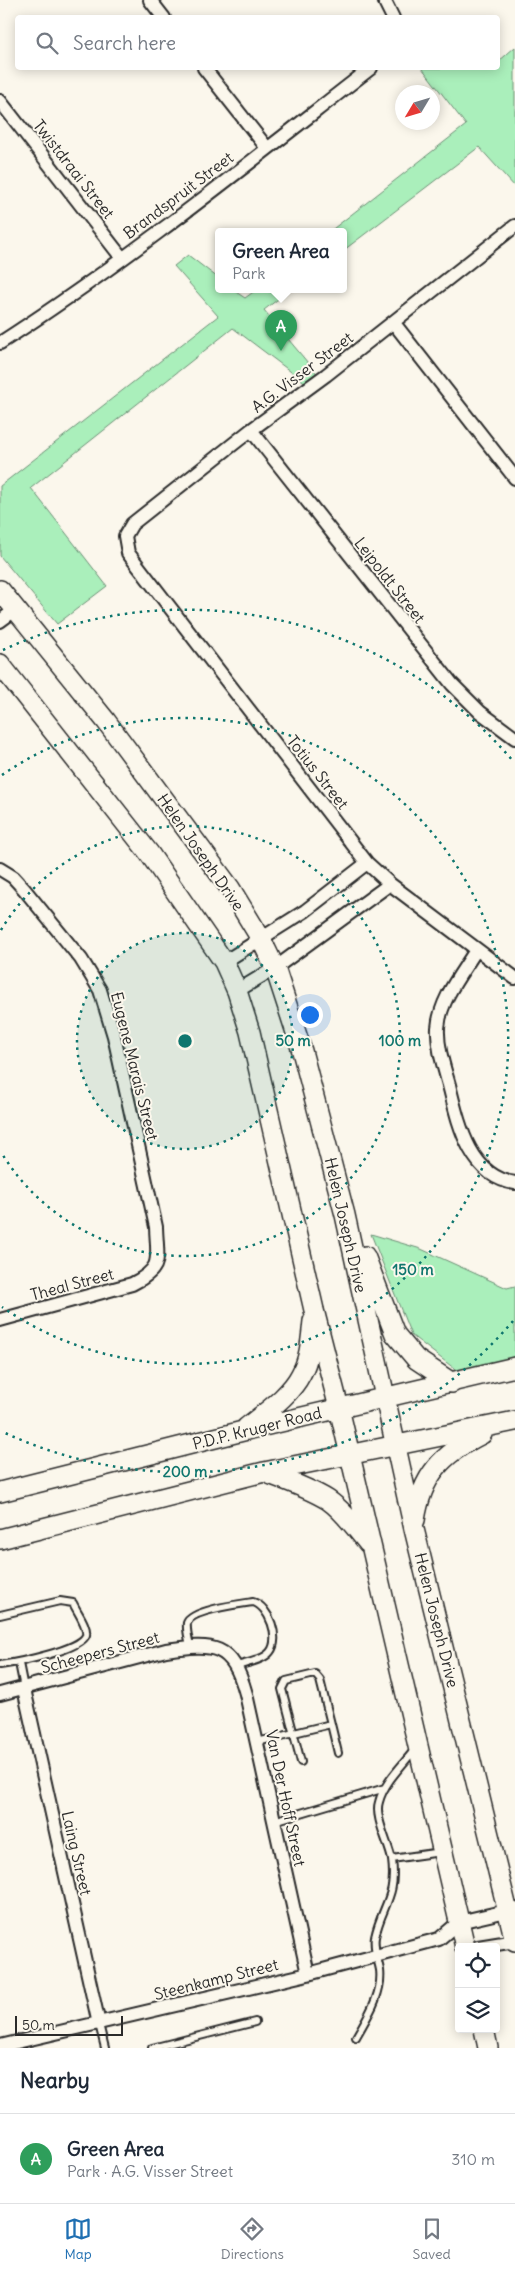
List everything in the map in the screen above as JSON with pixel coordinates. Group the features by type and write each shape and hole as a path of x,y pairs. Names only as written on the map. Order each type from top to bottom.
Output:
{"street":[{"path":"150,0 162,15"},
{"path":"384,0 392,15"},
{"path":"206,70 267,148"},
{"name":"Brandspruit Street","path":"0,344 46,314 122,258 368,70"},
{"name":"Twistdraai Street","path":"0,102 122,258"},
{"name":"A.G. Visser Street","path":"128,553 125,536 132,524 251,430 326,375 515,226"},
{"path":"392,322 515,478"},
{"name":"Leipoldt Street","path":"251,430 452,684 480,712 515,738"},
{"name":"Totius Street","path":"128,553 367,863 390,884 515,978"},
{"name":"Helen Joseph Drive","path":"0,590 106,721 230,888 261,939 275,968 302,1051 345,1215 414,1528 512,1909 515,1941"},
{"path":"0,621 15,610"},
{"path":"0,664 149,853 224,962 237,990 250,1032 464,1943"},
{"path":"224,962 305,911 367,863"},
{"name":"Eugene Marais Street","path":"0,869 13,877 81,959 100,990 114,1036 156,1227 157,1264 150,1274"},
{"path":"237,990 275,968 390,884"},
{"path":"476,950 442,1007 438,1028 440,1050 462,1134 474,1157 488,1171 508,1183 515,1184"},
{"path":"345,1215 353,1225 395,1334 416,1359 452,1383"},
{"name":"Theal Street","path":"0,1320 132,1284 150,1274"},
{"path":"243,1431 293,1386 301,1375 307,1360 314,1310"},
{"name":"P.D.P. Kruger Road","path":"0,1492 243,1431 515,1367"},
{"path":"0,1539 264,1472 515,1421"},
{"path":"414,1528 419,1498 424,1484 436,1466 475,1437 496,1426"},
{"path":"264,1472 330,1501 344,1514 371,1546"},
{"name":"Scheepers Street","path":"0,1694 166,1650 190,1646 209,1647 222,1651 233,1659 237,1666"},
{"name":"Van Der Hoff Street","path":"237,1666 246,1694 308,1974"},
{"name":"Laing Street","path":"24,1689 99,2024"},
{"path":"459,1922 512,1909"},
{"name":"Steenkamp Street","path":"6,2046 308,1974 439,1939 459,1922"},
{"path":"439,1939 455,1945"},
{"path":"500,1943 515,1941"},
{"path":"485,2033 488,2048"}],"lane":[{"path":"0,1614 60,1601 68,1601 74,1603 86,1630 85,1639 77,1646 19,1663 0,1665"},
{"path":"190,1646 187,1627 190,1619 200,1613 253,1602 258,1603 268,1613 274,1640 273,1648 267,1656 237,1666"},
{"path":"19,1663 24,1689"},
{"path":"300,1762 282,1688 286,1681 300,1677 315,1674 318,1676 338,1753"},
{"path":"257,1742 331,1724"},
{"path":"356,2037 378,1989 380,1970 375,1956 375,1938 392,1894 392,1859 378,1810 378,1803 385,1788 417,1746"},
{"path":"274,1821 385,1788"},
{"path":"392,1859 442,1851"},
{"path":"152,2048 255,2022"},
{"path":"99,2024 105,2048"}],"green space":[{"path":"515,47 515,187 479,147 347,248 347,228 334,228 466,125 440,91 440,85 435,85 424,70 500,70 500,60"},
{"path":"188,255 215,276 215,293 238,293 245,298 252,293 286,293 264,310 318,375 307,384 233,328 31,488 107,586 57,624 0,556 0,486 218,316 174,266"},
{"path":"371,1234 421,1249 507,1288 515,1286 515,1363 464,1376 411,1335"}],"place":[{"name":"Green Area","path":"281,351"}]}
